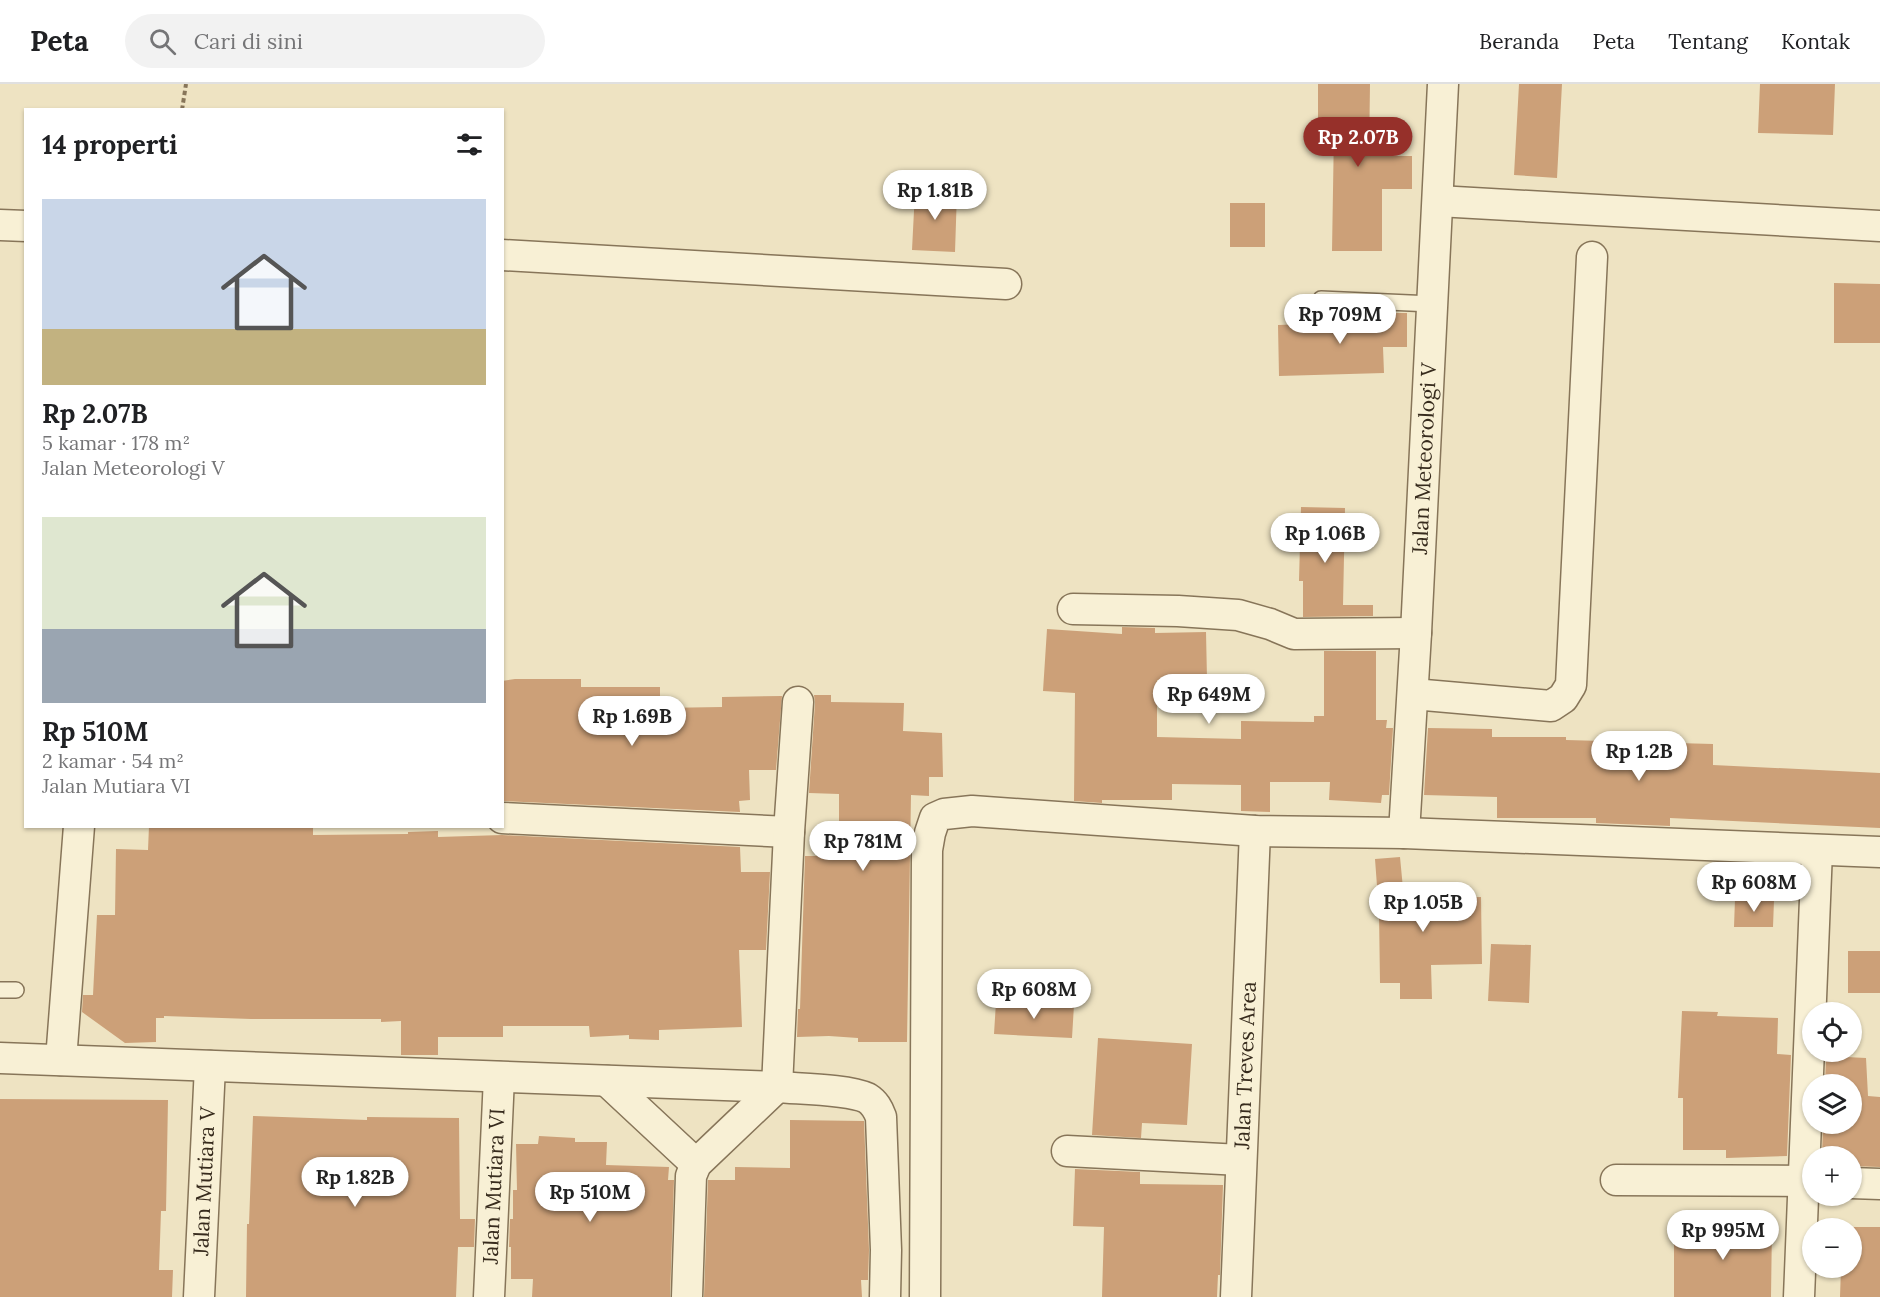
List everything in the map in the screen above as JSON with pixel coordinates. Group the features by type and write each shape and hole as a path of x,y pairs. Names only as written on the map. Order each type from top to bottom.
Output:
{"street":[{"name":"Jalan Meteorologi V","path":"1404,833 1443,84"},
{"path":"1438,201 1880,226"},
{"path":"0,225 24,226"},
{"path":"504,255 1006,284"},
{"path":"1413,694 1551,706 1563,698 1571,685 1592,257"},
{"path":"1073,609 1178,611 1238,615 1294,634 1416,633"},
{"path":"687,1297 691,1176 696,1164 777,1088 789,832 798,702"},
{"path":"925,1297 927,850 935,818 944,814 972,811 1255,831 1404,833 1880,852"},
{"path":"504,818 789,832"},
{"path":"61,1060 79,828"},
{"name":"Jalan Treves Area","path":"1236,1297 1255,831"},
{"path":"1808,1146 1817,850"},
{"path":"0,1058 777,1088 847,1093 866,1098 878,1110 881,1117 886,1250 885,1297"},
{"name":"Jalan Mutiara V","path":"200,1297 210,1066"},
{"name":"Jalan Mutiara VI","path":"489,1297 499,1077"},
{"path":"607,1081 696,1164"},
{"path":"1067,1151 1240,1160"},
{"path":"1616,1180 1802,1180"},
{"path":"1862,1183 1880,1184"},
{"path":"1799,1297 1805,1206"}],"lane":[{"path":"1321,299 1432,304"},
{"path":"0,990 16,990"}],"path":[{"path":"182,108 186,84"}],"building":[{"path":"1318,84 1370,84 1369,156 1412,156 1412,189 1382,189 1382,251 1332,251 1334,130 1318,130"},
{"path":"1519,84 1562,84 1557,178 1514,175"},
{"path":"1760,84 1835,84 1833,135 1758,133"},
{"path":"915,191 957,192 955,252 912,250"},
{"path":"1230,203 1265,203 1265,247 1230,247"},
{"path":"1834,283 1880,284 1880,343 1834,343"},
{"path":"1368,313 1407,313 1407,347 1383,347 1384,373 1279,376 1278,325 1334,323 1334,319 1368,319"},
{"path":"1301,507 1345,508 1343,605 1373,605 1373,616 1303,617 1303,581 1299,581"},
{"path":"1122,627 1155,628 1155,633 1206,632 1207,679 1157,680 1157,737 1241,739 1241,721 1314,722 1314,716 1324,716 1324,651 1376,651 1376,720 1387,720 1386,728 1393,728 1389,795 1382,795 1381,803 1329,800 1330,782 1270,782 1270,812 1241,811 1241,785 1172,784 1172,800 1102,800 1102,803 1074,801 1075,693 1043,691 1047,629 1122,634"},
{"path":"581,679 581,687 660,687 660,708 722,707 722,697 782,696 776,770 749,770 750,800 739,801 740,812 504,801 504,681"},
{"path":"814,695 831,695 831,702 904,703 903,731 942,733 943,777 929,777 929,796 911,795 907,1042 858,1042 858,1038 829,1036 797,1037 805,856 839,856 839,794 809,793"},
{"path":"1428,728 1492,729 1492,737 1566,737 1566,740 1713,744 1713,765 1880,773 1880,828 1670,818 1670,826 1596,823 1596,818 1497,818 1497,797 1424,795"},
{"path":"149,828 313,828 313,835 408,834 408,832 438,831 438,837 502,835 740,847 741,872 770,872 766,950 739,950 742,1027 659,1030 659,1040 629,1039 629,1035 590,1037 589,1026 503,1026 503,1037 438,1037 438,1055 401,1055 401,1021 164,1016 164,1018 156,1018 156,1042 125,1043 82,1012 83,995 93,995 97,915 115,915 116,849 148,850"},
{"path":"1400,857 1404,899 1481,897 1482,964 1431,965 1432,999 1400,999 1400,983 1380,983 1379,913 1375,859"},
{"path":"1735,899 1774,900 1773,927 1734,927"},
{"path":"1491,944 1531,945 1529,1003 1488,1001"},
{"path":"1848,951 1880,951 1880,993 1848,993"},
{"path":"996,1002 1074,1005 1072,1038 994,1034"},
{"path":"1682,1011 1718,1012 1717,1016 1778,1018 1777,1054 1791,1055 1787,1156 1726,1158 1726,1150 1683,1150 1683,1098 1678,1098"},
{"path":"1098,1038 1192,1044 1187,1125 1142,1123 1141,1138 1092,1135"},
{"path":"1862,1058 1866,1058 1868,1096 1880,1097 1880,1167 1862,1166 1862,1146 1822,1146 1823,1134 1862,1134 1862,1074 1825,1074 1826,1062 1862,1062"},
{"path":"0,1099 168,1100 166,1211 161,1211 159,1270 173,1270 172,1297 0,1297"},
{"path":"253,1116 367,1120 367,1117 459,1118 460,1219 475,1219 474,1247 458,1247 456,1297 246,1297 247,1224 249,1224"},
{"path":"790,1120 864,1121 869,1250 868,1280 861,1280 862,1297 704,1297 708,1180 735,1180 735,1167 790,1168"},
{"path":"539,1136 575,1138 575,1142 607,1142 606,1165 669,1167 668,1180 674,1180 670,1297 532,1297 533,1279 511,1279 510,1219 513,1219 513,1190 517,1190 516,1144 538,1144"},
{"path":"1075,1169 1140,1172 1140,1184 1223,1185 1220,1275 1218,1275 1217,1297 1102,1297 1104,1227 1073,1226"},
{"path":"1674,1224 1772,1226 1771,1297 1674,1297"},
{"path":"1862,1227 1880,1227 1880,1297 1840,1297 1841,1278 1862,1278"}]}
